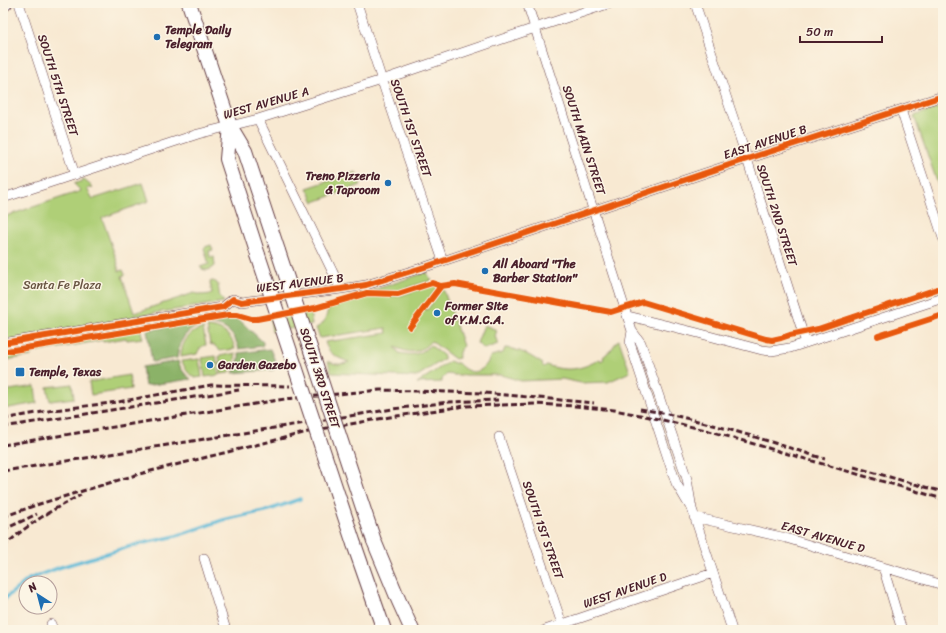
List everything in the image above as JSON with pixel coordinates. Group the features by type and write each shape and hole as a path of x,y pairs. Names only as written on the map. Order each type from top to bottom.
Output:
{"main road":[{"name":"SOUTH 3RD STREET","path":"189,3 230,126 245,151 374,541 412,630"},
{"name":"SOUTH 3RD STREET","path":"230,126 227,160 354,544 384,630"}],"street":[{"name":"SOUTH 5TH STREET","path":"18,3 75,174"},
{"name":"SOUTH 1ST STREET","path":"357,3 442,261"},
{"name":"SOUTH MAIN STREET","path":"527,3 632,331 641,343 687,479 693,513 732,630"},
{"name":"WEST AVENUE A","path":"3,198 198,134 258,119 382,80 611,3"},
{"name":"SOUTH 2ND STREET","path":"695,3 806,342"},
{"name":"EAST AVENUE B","path":"594,210 943,96"},
{"path":"901,110 943,238"},
{"path":"258,119 341,289"},
{"name":"WEST AVENUE B","path":"3,343 223,307 233,299 242,302 366,285 594,210"},
{"path":"628,316 771,351 781,350 943,298"},
{"name":"SOUTH 1ST STREET","path":"499,437 563,627"},
{"name":"EAST AVENUE D","path":"693,513 786,538 943,585"},
{"path":"204,558 226,630"},
{"path":"882,567 902,630"},
{"name":"WEST AVENUE D","path":"545,630 563,627 713,574"}],"green space":[{"path":"943,106 943,199 914,116"},
{"path":"356,172 361,185 314,202 307,188"},
{"name":"Santa Fe Plaza","path":"84,180 93,187 87,189 93,199 143,183 149,201 102,218 119,271 123,270 125,275 122,276 134,313 194,293 201,295 212,294 210,282 212,281 218,284 219,295 224,302 136,316 143,338 127,340 126,338 103,342 103,340 31,353 31,356 6,361 3,350 3,217 81,191 74,184"},
{"path":"211,245 213,250 209,251 210,257 214,257 215,266 212,269 203,270 200,267 209,264 204,248"},
{"path":"427,272 432,280 398,291 371,291"},
{"path":"434,284 437,286 437,289 425,304 420,306 427,310 443,288 463,346 459,354 459,358 455,359 431,341 414,352 405,351 395,347 399,353 416,354 430,345 444,356 444,359 416,377 331,373 328,361 338,364 349,362 331,353 325,342 387,333 386,328 320,338 316,328 324,321 329,305 369,295 399,296"},
{"path":"310,311 312,325 272,332 270,318"},
{"path":"236,317 263,342 262,346 239,349 237,343 228,330 207,324 206,322"},
{"path":"202,322 202,325 187,333 181,341 177,358 152,362 147,330"},
{"path":"484,325 497,330 495,336 498,344 484,349 477,343"},
{"path":"207,327 217,328 229,336 235,349 220,351 215,346 210,344"},
{"path":"203,328 206,345 200,348 197,354 181,357 182,347 187,338 194,332"},
{"path":"619,340 630,372 608,382 581,383 562,379 521,381 501,375 447,374 442,379 442,382 417,383 450,361 458,363 470,371 474,372 481,370 491,356 503,353 505,348 525,353 543,364 542,365 544,367 546,365 561,369 580,368 600,359 601,361 604,359 603,357"},
{"path":"270,349 275,361 274,370 233,373 239,359 239,353"},
{"path":"236,353 231,371 229,373 221,374 219,356"},
{"path":"216,356 219,375 205,377 202,358"},
{"path":"199,359 202,377 195,378 190,375 182,361"},
{"path":"178,361 183,371 191,379 145,386 142,367"},
{"path":"129,375 131,389 91,395 89,382"},
{"path":"72,384 74,398 50,401 47,387"},
{"path":"35,386 37,403 3,409 3,391"}],"waterway":[{"path":"3,601 29,579 61,567 135,545 176,536 223,520 269,510 300,499"}],"railway":[{"path":"3,419 54,410 118,402 211,385 290,386"},
{"path":"3,427 239,390"},
{"path":"3,445 285,399 380,390 484,393 594,403"},
{"path":"3,471 393,409 449,402 498,400"},
{"path":"3,517 36,505 139,474 316,430 465,406 535,404 614,410 706,430 943,499"},
{"path":"640,409 710,424 825,459"},
{"path":"854,467 943,492"},
{"path":"3,547 40,518 81,495"},
{"path":"3,530 37,514"}],"cycle path":[{"path":"3,343 223,307 233,299 242,302 366,285 428,266 747,159 943,96"},
{"path":"7,351 228,315 237,315 257,319 315,308 367,293 398,294 432,283 441,286"},
{"path":"410,327 441,286 455,284 611,312 643,302 772,340 818,329 940,288 943,283"},
{"path":"878,336 943,315"}],"place":[{"name":"Temple Daily Telegram","path":"157,37"},
{"name":"Treno Pizzeria & Taproom","path":"388,183"},
{"name":"All Aboard \"The Barber Station\"","path":"485,271"},
{"name":"Former Site of Y.M.C.A.","path":"437,313"},
{"name":"Garden Gazebo","path":"210,365"},
{"name":"Temple, Texas","path":"20,372"}]}
